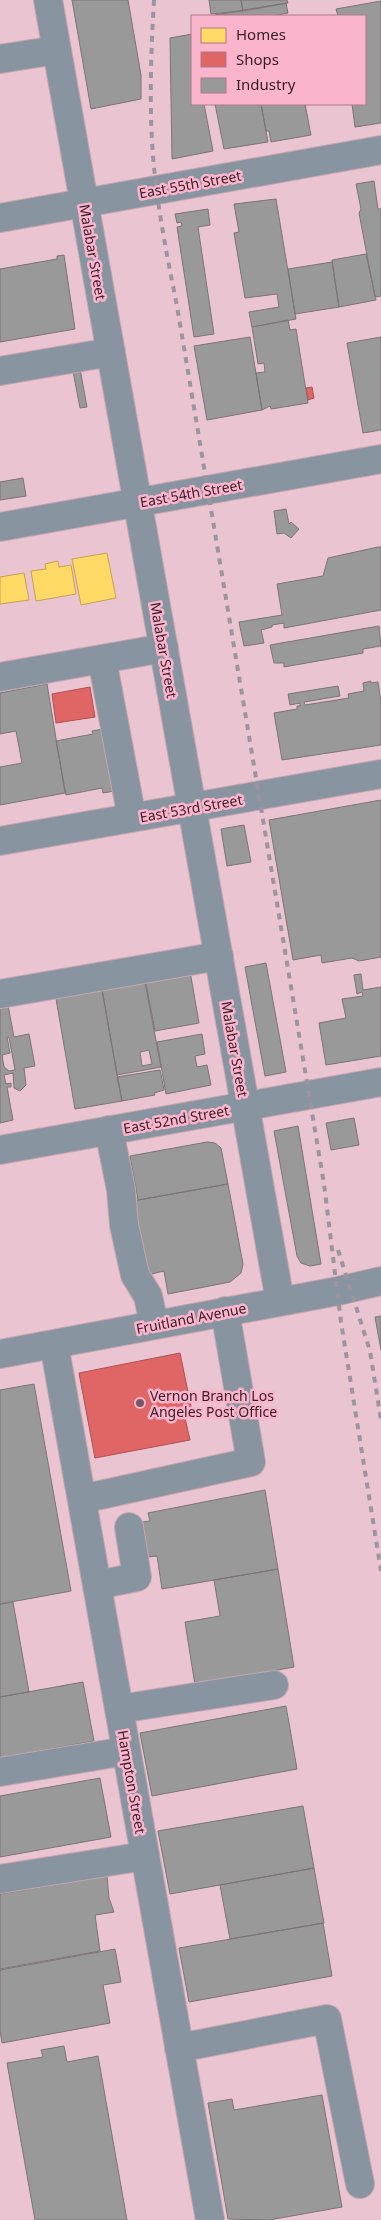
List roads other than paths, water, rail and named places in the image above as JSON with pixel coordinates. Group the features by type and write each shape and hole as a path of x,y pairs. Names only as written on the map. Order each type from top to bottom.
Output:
{"street":[{"name":"Malabar Street","path":"48,0 280,1301"},
{"path":"0,59 56,50"},
{"name":"East 55th Street","path":"0,218 381,150"},
{"path":"0,371 111,352"},
{"name":"East 54th Street","path":"0,527 381,459"},
{"path":"0,677 164,648"},
{"path":"102,659 132,818"},
{"name":"East 53rd Street","path":"0,841 381,774"},
{"path":"0,994 218,956"},
{"name":"East 52nd Street","path":"0,1150 381,1082"},
{"path":"109,1130 121,1190 124,1225 135,1274 148,1296 154,1324"},
{"name":"Fruitland Avenue","path":"0,1354 381,1281"},
{"path":"82,1499 251,1462 225,1311"},
{"name":"Hampton Street","path":"54,1344 210,2220"},
{"path":"97,1585 137,1577 129,1527"},
{"path":"119,1709 274,1685"},
{"path":"0,1772 126,1751"},
{"path":"0,1879 145,1856"},
{"path":"179,2048 327,2019 360,2184"}],"railway":[{"path":"154,0 151,58 151,117 153,156 160,212 324,1184 341,1322 381,1571"},
{"path":"338,1250 370,1351 381,1420"}],"place":[{"name":"Vernon Branch Los Angeles Post Office","path":"140,1403"}]}
